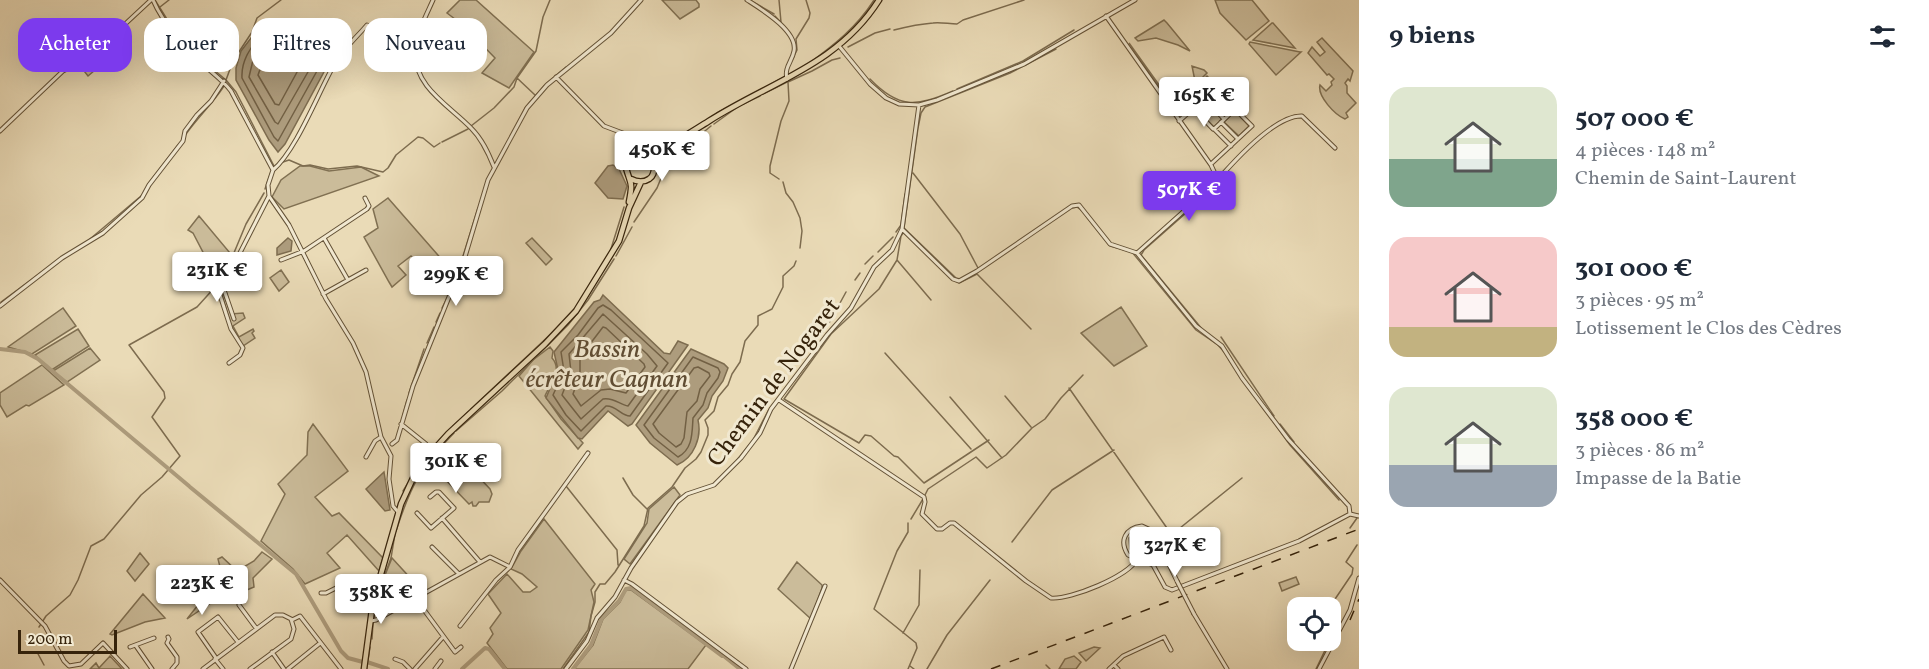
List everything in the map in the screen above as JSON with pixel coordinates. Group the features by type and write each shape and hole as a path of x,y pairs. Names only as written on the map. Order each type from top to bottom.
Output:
{"main road":[{"path":"629,208 631,179 627,173 628,159 636,153 646,155 668,148 733,106 791,77 839,46 861,25 879,0"},
{"path":"631,179 641,182 649,179 653,174 654,164 668,148"},
{"path":"646,155 654,164"},
{"path":"364,669 373,602 398,512 414,476 434,449 545,344 576,311 619,241 629,208 641,182"}],"street":[{"path":"0,131 63,71 87,58 152,0 176,34 209,69 224,81 242,109 272,169"},
{"path":"426,18 433,0"},
{"path":"386,445 397,440 427,347 464,260 494,167 527,108 556,77 611,33 641,0"},
{"path":"747,0 774,18 793,39 794,51 787,65 791,77"},
{"path":"839,46 870,84 886,99 899,104 919,105 937,100 1023,64 1135,0"},
{"path":"1106,16 1211,165 1217,178"},
{"path":"229,363 240,355 243,348 234,335 218,290 224,284 269,196 268,185 272,169 279,164 307,119 335,63 364,29"},
{"path":"421,72 434,94 483,142 494,167"},
{"path":"556,77 604,126 633,136 639,141 646,155"},
{"path":"0,306 62,258 103,233 142,198 149,185 183,141 185,132 211,101 224,81"},
{"path":"1179,121 1212,92 1232,112"},
{"path":"1204,99 1238,139"},
{"name":"Chemin de Nogaret","path":"566,669 587,641 597,618 615,597 631,567 677,502 687,494 710,488 724,477 752,443 771,409 850,308 874,267 895,245 902,229 919,105"},
{"path":"1194,109 1231,146"},
{"path":"1211,165 1252,126 1235,109 1214,129"},
{"path":"1137,253 1212,186 1217,178 1255,141 1281,123 1298,116 1306,119 1335,148"},
{"path":"636,153 639,141"},
{"path":"269,196 278,207 303,251 323,294 348,335 366,372 381,437 386,445 385,449 390,452 388,472 391,495 393,506 398,512"},
{"path":"281,260 303,251 367,209 369,206 364,198"},
{"path":"902,229 956,280 963,280 1072,206 1077,205 1083,209 1110,244 1137,253 1196,326 1222,346 1242,378 1288,439 1349,506 1350,513"},
{"path":"324,238 348,280"},
{"path":"323,294 366,270"},
{"path":"224,284 234,320"},
{"path":"779,399 924,497 922,514 938,529 942,530 950,523 954,523 1026,581 1051,598 1076,594 1112,579 1133,567 1137,559"},
{"path":"402,424 426,444"},
{"path":"366,457 375,441 381,437"},
{"path":"390,452 394,448 392,444"},
{"path":"460,626 496,580 510,567 518,550 588,453"},
{"path":"417,513 431,528 454,508 439,492 430,497"},
{"path":"1350,513 1359,516"},
{"path":"1227,669 1194,614 1177,581 1153,531 1142,526 1133,528 1124,537 1125,550 1128,555 1154,566 1165,587 1172,590 1299,541 1350,513"},
{"path":"442,518 480,562"},
{"path":"432,547 459,574"},
{"path":"370,621 416,599 490,557 510,567"},
{"path":"1319,669 1350,610 1359,578"},
{"path":"0,580 42,624 69,666 81,664 103,643 127,669"},
{"path":"624,580 746,669"},
{"path":"321,593 340,586 361,603 373,602"},
{"path":"791,669 825,586"},
{"path":"416,599 454,652 461,647"},
{"path":"239,605 256,628"},
{"path":"215,612 238,642"},
{"path":"203,669 275,615 283,615 292,620 293,635 250,669"},
{"path":"292,620 300,616 341,669"},
{"path":"218,617 198,632 224,669"},
{"path":"168,637 167,643 177,657 177,663 172,669"},
{"path":"1109,669 1123,656 1164,637 1171,650"},
{"path":"130,647 154,638"},
{"path":"415,669 444,639"},
{"path":"272,652 286,669 320,644"},
{"path":"136,646 152,669"},
{"path":"395,659 403,662 410,669"},
{"path":"435,669 441,661"},
{"path":"1114,665 1118,669"}],"shaded area":[{"path":"460,0 476,0 534,52 509,88 482,73 487,72 487,67 495,58 487,50 487,18 454,18 447,13"},
{"path":"662,0 696,0 699,7 680,19"},
{"path":"1215,0 1252,0 1269,21 1246,40 1220,13"},
{"path":"1164,20 1190,51 1156,38 1138,41 1135,38"},
{"path":"1273,23 1295,48 1253,40"},
{"path":"1322,38 1353,71 1350,81 1348,79 1345,83 1347,93 1356,103 1346,113 1348,117 1345,119 1336,114 1321,94 1320,85 1326,91 1334,79 1329,74 1327,75 1308,53 1312,47 1320,56 1325,52 1317,42"},
{"path":"1250,42 1301,52 1276,75 1249,44"},
{"path":"1129,43 1162,89 1195,81 1192,66 1207,73 1195,85 1196,87 1207,76 1212,81 1201,91 1198,88 1175,111"},
{"path":"1205,101 1222,119 1214,127 1196,109"},
{"path":"1235,111 1249,126 1239,136 1224,122"},
{"path":"300,166 329,171 361,167 379,176 284,209 272,197 281,180"},
{"path":"388,198 456,273 448,293 411,256 398,266 406,275 392,287 364,237 378,228 373,209"},
{"path":"199,216 230,253 216,284 203,262 206,258 193,233 188,230"},
{"path":"532,238 552,259 546,265 526,243"},
{"path":"281,270 289,282 279,291 270,278"},
{"path":"220,289 231,314 243,313 245,318 233,326 239,337 253,329 254,331 252,333 255,338 243,346 234,335"},
{"path":"1121,307 1147,346 1114,366 1081,333"},
{"path":"63,308 76,326 32,354 8,347"},
{"path":"78,329 89,346 50,371 35,355"},
{"path":"550,347 553,351 552,358 556,372 545,396 561,419 583,443 578,449 519,376 533,360"},
{"path":"90,348 100,360 67,382 53,371"},
{"path":"42,365 64,385 7,417 0,405 0,393"},
{"path":"313,424 348,471 315,497 332,516 339,513 383,558 379,571 347,535 327,553 340,568 305,584 293,569 261,541 285,494 278,484 307,455 308,432"},
{"path":"454,451 490,489 492,494 489,502 479,502 476,506 473,506 472,502 469,504 439,473"},
{"path":"674,487 680,495 630,564 624,559 647,523 649,509"},
{"path":"544,519 595,584 591,590 594,602 588,630 561,669 507,669 487,643 493,634 490,628 501,613 488,594 507,574 523,592 530,592 537,587 522,574 511,569"},
{"path":"262,552 272,559 253,578 254,587 242,592 241,597 230,590 187,619 198,605 165,576 173,576 200,592 212,587 218,580 220,571 218,559 222,557 237,571 254,561"},
{"path":"140,553 149,564 135,581 127,571"},
{"path":"392,558 413,581 399,592 383,580"},
{"path":"797,562 822,585 811,619 778,589"},
{"path":"1296,577 1299,584 1282,591 1279,583"},
{"path":"626,590 631,590 706,645 688,669 574,669 593,645 603,619 620,602"},
{"path":"143,594 165,618 110,634"},
{"path":"1094,647 1100,648 1086,661 1079,653"},
{"path":"110,656 122,669 90,669 96,663 99,668"},
{"path":"1074,656 1081,662 1076,669 1059,669 1065,659"}],"water":[{"path":"251,38 251,72 324,72 285,144 278,152 236,80 241,51"},
{"path":"613,165 619,169 627,186 623,199 608,198 595,183 608,166"},
{"path":"288,238 292,241 291,251 277,255 277,248"},
{"name":"Bassin écrêteur Cagnan","path":"603,295 664,353 670,354 678,341 688,345 632,424 628,426 608,411 582,439 578,438 546,398 558,370 554,352 594,302 600,300"},
{"path":"691,349 728,368 708,408 698,420 698,440 692,452 677,465 650,443 636,425"},
{"path":"384,472 390,510 385,511 366,489"},
{"path":"1138,530 1147,535 1153,557 1134,554 1130,549 1129,538"}],"waterway":[{"path":"155,0 166,18"},
{"path":"160,7 169,0"},
{"path":"274,166 236,92 226,80 233,61 252,32 257,18 281,0"},
{"path":"471,126 494,108 514,87 517,78 536,51 543,17 550,0"},
{"path":"750,0 774,14"},
{"path":"779,0 781,22"},
{"path":"790,64 797,50 796,39 809,18 810,13 806,0"},
{"path":"808,64 844,35 874,0"},
{"path":"894,30 928,23 957,24 1024,0"},
{"path":"775,16 785,27"},
{"path":"848,47 875,33 890,29"},
{"path":"957,89 1023,61 1074,30"},
{"path":"960,279 956,278 904,228 921,113 925,107 1010,73 1056,49"},
{"path":"788,82 840,58"},
{"path":"547,83 566,67"},
{"path":"216,72 226,80"},
{"path":"717,113 784,77"},
{"path":"517,78 535,95"},
{"path":"870,79 890,96 908,102 928,100 953,91"},
{"path":"763,94 787,82"},
{"path":"779,179 770,173 770,166 781,121 789,101 788,82"},
{"path":"186,134 224,86"},
{"path":"517,124 525,108 544,86"},
{"path":"743,104 760,96"},
{"path":"714,124 739,106"},
{"path":"634,222 657,188 664,171 683,149 711,126"},
{"path":"442,142 468,129"},
{"path":"283,162 289,160 303,166 310,165 328,169 357,166 383,172 396,155 418,137 423,138 434,147 440,143"},
{"path":"148,184 178,145"},
{"path":"265,189 272,169"},
{"path":"913,173 960,234 978,268"},
{"path":"783,182 786,193 800,218 802,231 800,248"},
{"path":"217,285 218,278 231,260 246,224 264,193"},
{"path":"896,232 901,225 905,194"},
{"path":"90,239 141,196"},
{"path":"1202,329 1141,255 1203,198"},
{"path":"610,252 624,207"},
{"path":"1072,208 1077,207 1081,210"},
{"path":"459,269 478,208"},
{"path":"1086,216 1110,246 1132,252 1196,330 1218,345 1225,353"},
{"path":"616,256 632,227"},
{"path":"906,234 903,233 901,236 897,260 931,300"},
{"path":"878,252 893,237"},
{"path":"865,264 873,256"},
{"path":"456,431 502,391 568,325 588,300 614,259"},
{"path":"1,302 58,260"},
{"path":"897,260 879,289 831,334 784,399 859,443 865,435 871,436 898,457 924,483 989,440"},
{"path":"563,669 589,632 595,592 600,584 605,584 615,572 644,526 648,508 672,487 685,468 701,452 708,435 705,420 714,411 718,397 728,385 740,362 745,341 758,325 758,316 772,309 783,287 783,276 796,261"},
{"path":"855,280 860,273"},
{"path":"955,281 959,283 977,274 1031,329"},
{"path":"39,627 46,616 70,595 91,546 104,539 141,495 162,477 180,456 152,417 165,398 164,392 129,345 197,307 216,286"},
{"path":"834,314 846,292"},
{"path":"442,308 447,298"},
{"path":"436,322 440,313"},
{"path":"814,350 817,340 833,317"},
{"path":"427,343 434,327"},
{"path":"471,409 555,330"},
{"path":"1221,337 1274,416"},
{"path":"0,349 25,352 38,359 189,486"},
{"path":"409,393 424,349"},
{"path":"885,353 971,449"},
{"path":"1229,360 1290,445 1339,500"},
{"path":"925,495 928,489 976,457 987,468 1006,455 1032,428 1045,419 1083,375"},
{"path":"1069,388 1169,531 1173,532 1180,528 1242,478"},
{"path":"1005,396 1031,427"},
{"path":"950,397 1002,458"},
{"path":"737,460 753,440 777,399"},
{"path":"403,415 407,400"},
{"path":"453,426 468,412"},
{"path":"1280,424 1294,442"},
{"path":"396,531 418,478 454,433"},
{"path":"416,469 438,442"},
{"path":"1012,542 1052,490 1114,450"},
{"path":"623,478 633,495 647,509"},
{"path":"403,491 408,483"},
{"path":"566,486 617,550 618,565"},
{"path":"190,487 296,574 341,651 348,658 363,662"},
{"path":"911,519 923,499"},
{"path":"1350,528 1357,518"},
{"path":"908,523 908,532 897,551 874,609 916,643 917,648 908,669"},
{"path":"378,593 391,558 395,534"},
{"path":"1336,597 1352,574 1353,568 1346,562 1357,545"},
{"path":"903,633 919,605 920,570"},
{"path":"927,669 947,635 990,580"},
{"path":"573,669 591,645 602,618 619,601 626,589 631,588 722,656"},
{"path":"374,618 377,596"},
{"path":"372,639 373,623"},
{"path":"367,667 370,647"},
{"path":"462,669 485,648 489,649 505,669"},
{"path":"1316,669 1325,651"},
{"path":"37,652 44,665"},
{"path":"725,657 740,669"},
{"path":"367,662 388,669"},
{"path":"1046,665 1050,669"},
{"path":"910,666 914,669"}],"railway":[{"path":"991,669 1359,529"},
{"path":"1350,620 1359,599"}]}
